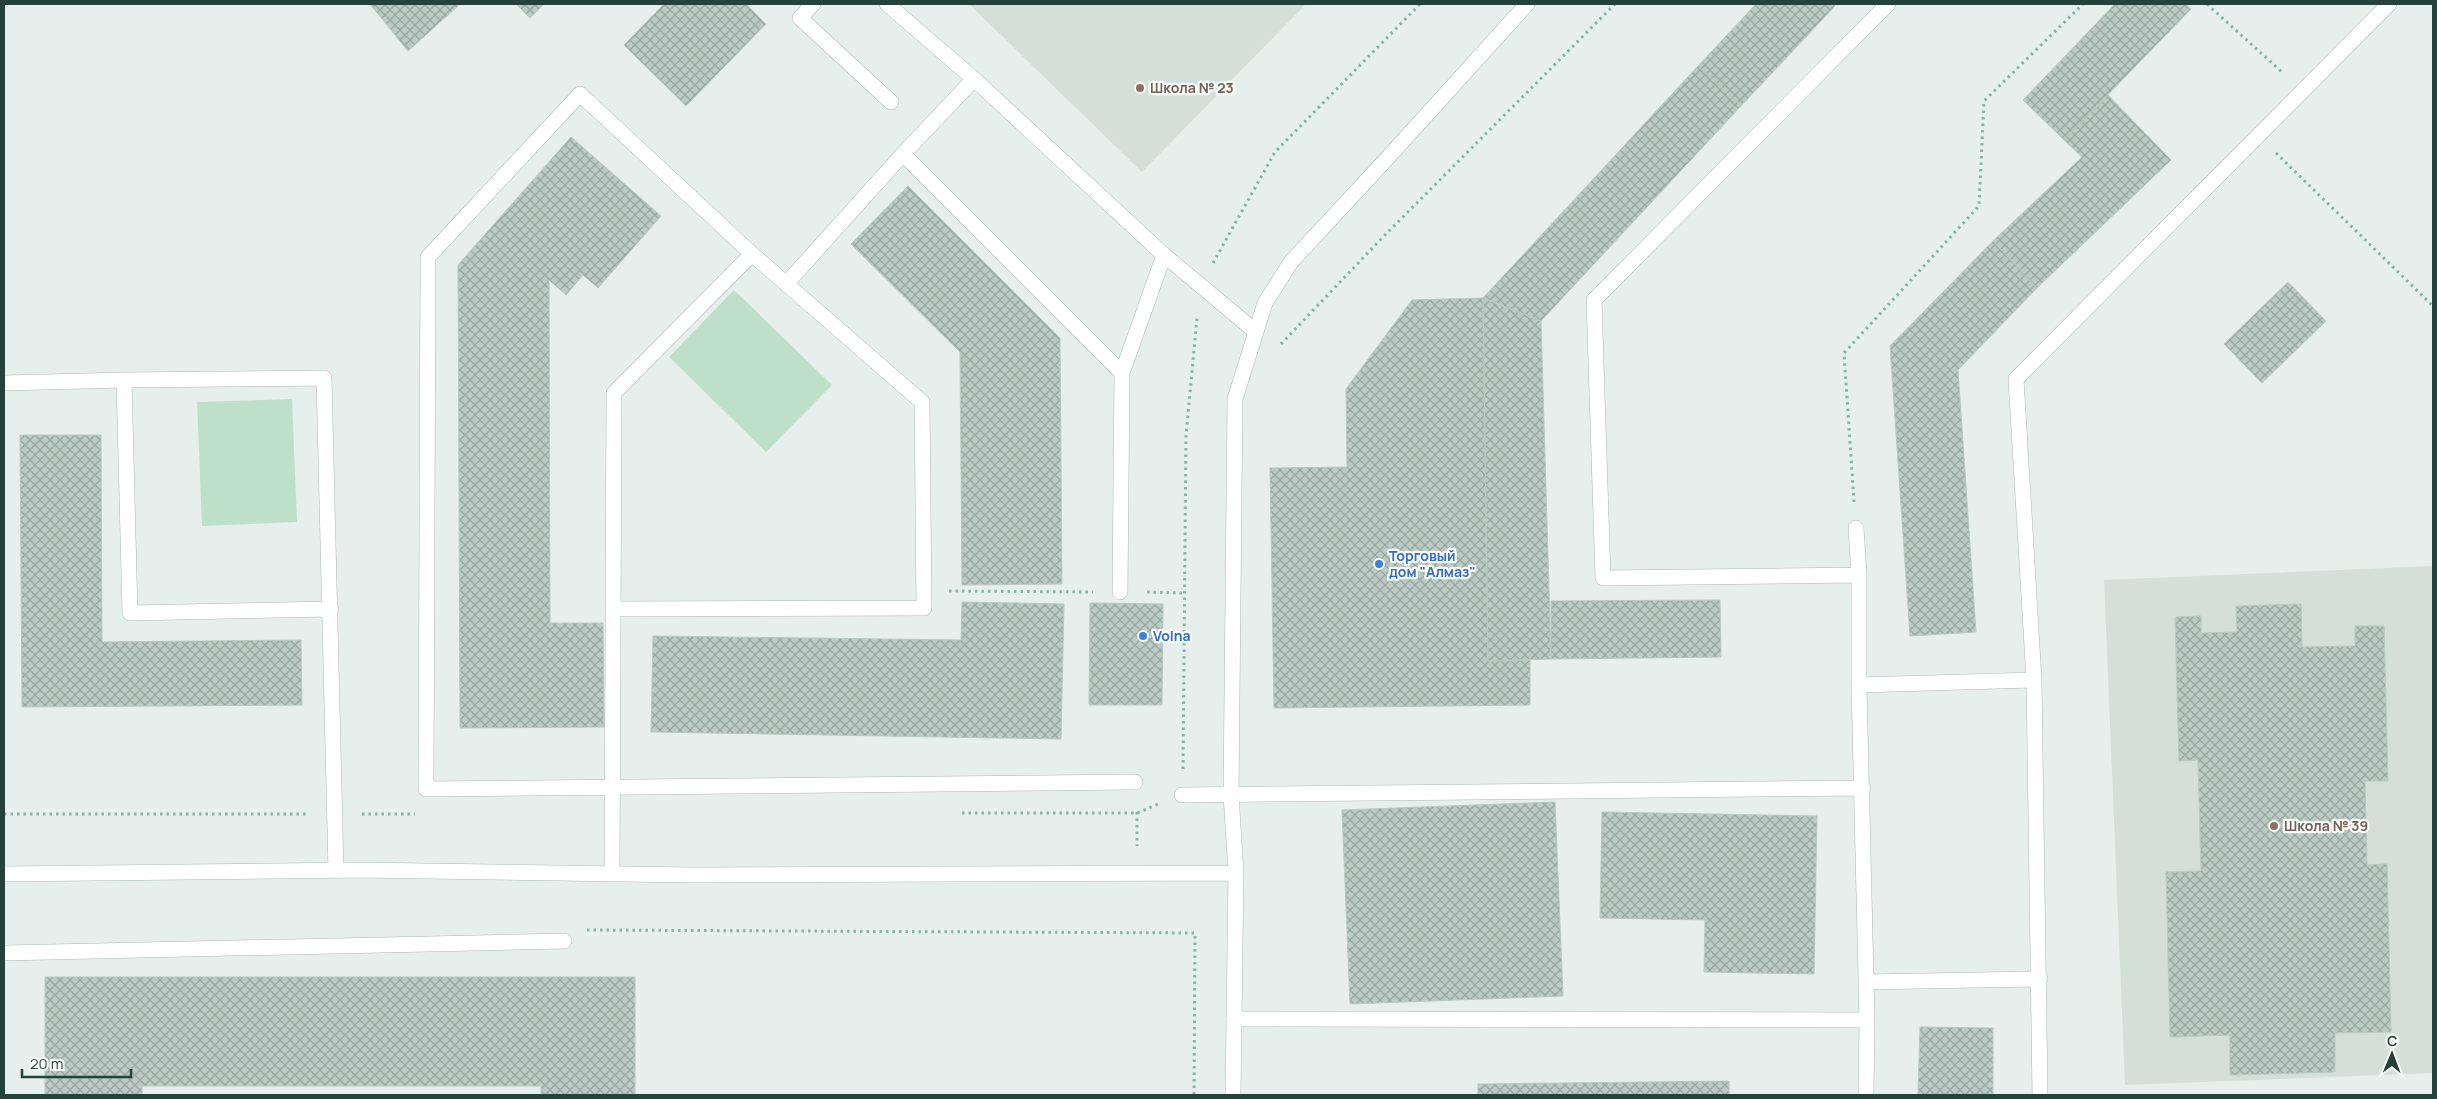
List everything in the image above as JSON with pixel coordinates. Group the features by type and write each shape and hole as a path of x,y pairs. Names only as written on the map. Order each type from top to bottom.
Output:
{"street":[{"path":"813,4 800,18 891,102"},
{"path":"887,4 974,80 1164,255 1255,331"},
{"path":"1233,1095 1236,873 1231,795 1235,399 1265,303 1291,262 1527,4"},
{"path":"1859,575 1603,578 1594,300 1888,4"},
{"path":"2040,1095 2040,979 2034,680 2016,379 2389,4"},
{"path":"786,284 903,154 974,80"},
{"path":"613,609 924,608 922,402 752,254 580,94 428,257 426,789 1135,782"},
{"path":"903,154 1122,373"},
{"path":"612,874 614,393 752,254"},
{"path":"1120,592 1122,373 1164,255"},
{"path":"4,383 324,378 336,870"},
{"path":"124,380 130,613 331,609"},
{"path":"1856,528 1859,575 1859,684 1863,788 1866,1095"},
{"path":"1859,684 2034,680"},
{"path":"1182,795 1863,788"},
{"path":"4,874 336,870 612,874 1236,873"},
{"path":"4,953 564,941"},
{"path":"1866,982 2040,979"},
{"path":"1234,1018 1866,1020"}],"path":[{"path":"1277,348 1383,237 1614,4"},
{"path":"1856,528 1844,353 1980,206 1984,101 2083,4"},
{"path":"2207,4 2302,90"},
{"path":"2257,135 2433,306"},
{"path":"923,590 1184,593"},
{"path":"1135,782 1137,874"},
{"path":"580,930 1195,933 1194,1095"}],"shaded area":[{"name":"Школа № 23","path":"969,4 1306,4 1142,172"},
{"name":"Школа № 39","path":"2433,566 2433,1073 2125,1085 2104,580"}],"green space":[{"path":"734,290 832,385 766,452 669,357"},
{"path":"292,399 297,522 202,526 197,402"}],"building":[{"path":"370,4 456,4 458,6 408,51"},
{"path":"516,4 544,4 530,18"},
{"path":"664,4 746,4 766,24 686,106 624,45"},
{"path":"1756,4 1833,4 1835,6 1741,106 1698,66"},
{"path":"2115,4 2185,4 2191,9 2064,140 2023,100"},
{"path":"1698,66 1741,106 1541,321 1483,298"},
{"path":"2108,95 2171,160 2037,288 1993,241 2082,157 2064,140"},
{"path":"571,137 661,216 598,288 583,275 566,295 549,280 550,623 603,623 604,727 460,728 458,265"},
{"path":"908,186 1060,338 1062,584 962,585 960,352 851,244"},
{"path":"1993,241 2037,288 1958,370 1976,632 1910,636 1890,346"},
{"path":"2288,282 2326,321 2262,383 2224,344"},
{"path":"1483,298 1541,321 1551,659 1488,661"},
{"name":"Торговый дом \"Алмаз\"","path":"1483,298 1488,661 1530,660 1530,705 1274,708 1270,468 1347,467 1346,389 1412,300"},
{"path":"20,435 101,435 102,642 301,640 302,705 22,707"},
{"path":"1720,600 1721,657 1551,659 1551,601"},
{"path":"962,602 1064,604 1061,739 651,732 653,636 961,640"},
{"path":"1090,603 1163,604 1162,705 1089,705"},
{"path":"2301,604 2302,647 2355,646 2355,626 2384,626 2388,781 2365,781 2367,865 2387,864 2391,1032 2335,1033 2335,1072 2230,1075 2230,1035 2170,1037 2166,872 2201,871 2198,760 2179,761 2175,617 2201,616 2201,633 2237,632 2236,606"},
{"path":"1555,802 1563,996 1350,1004 1342,810"},
{"path":"1602,812 1817,816 1814,974 1704,972 1705,920 1600,918"},
{"path":"45,977 635,977 635,1095 541,1095 541,1086 142,1086 142,1095 45,1095"},
{"path":"1920,1027 1993,1028 1993,1095 1918,1095"},
{"path":"1729,1081 1729,1095 1478,1095 1478,1084"}],"place":[{"name":"Школа № 23","path":"1140,88"},
{"name":"Торговый дом \"Алмаз\"","path":"1379,564"},
{"name":"Volna","path":"1143,636"},
{"name":"Школа № 39","path":"2274,826"}]}
